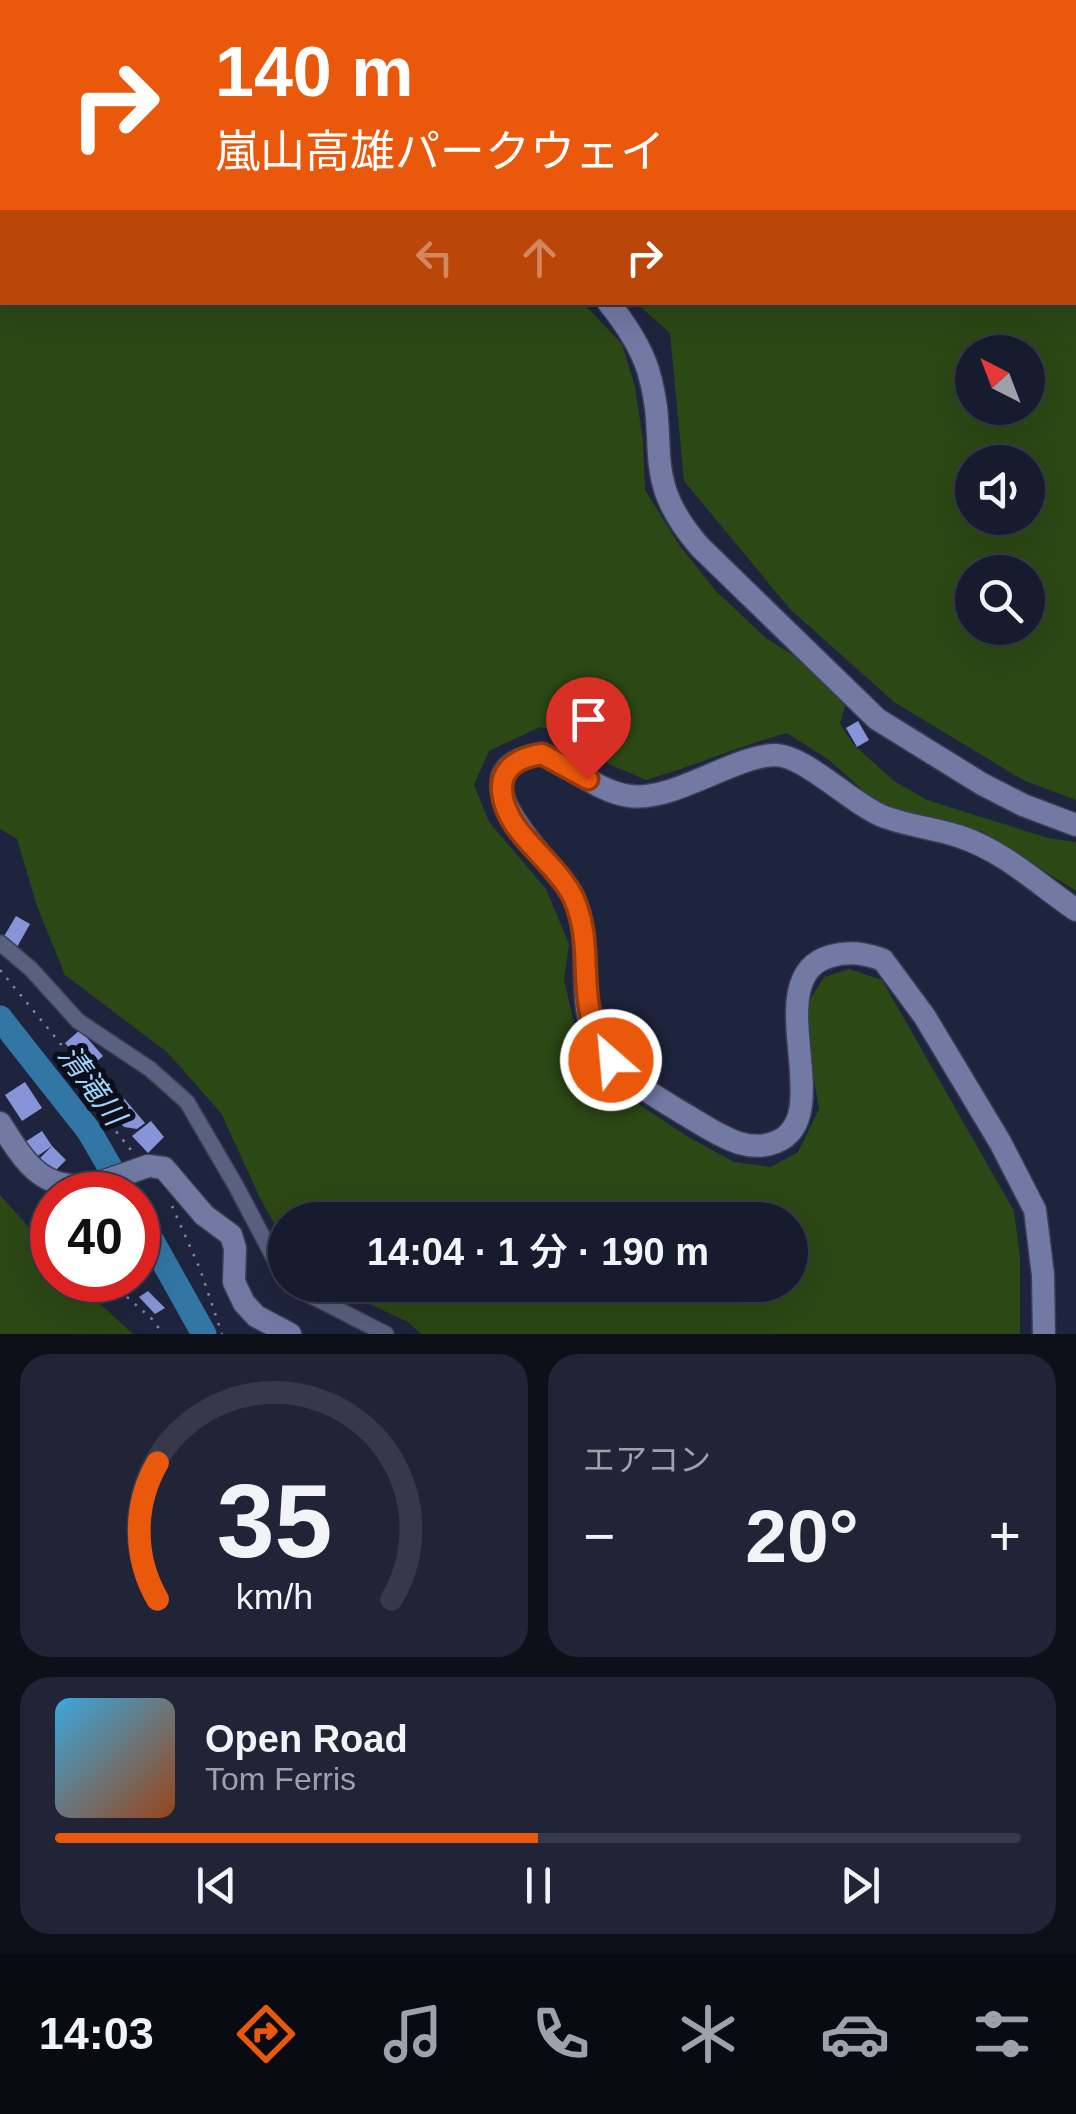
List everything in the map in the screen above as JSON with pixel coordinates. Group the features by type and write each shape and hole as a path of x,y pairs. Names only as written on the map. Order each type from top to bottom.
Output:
{"street":[{"path":"610,305 639,347 648,371 660,477 667,501 678,522 700,547 877,719 982,784 1076,826"},
{"path":"1044,1334 1043,1275 1035,1210 1000,1142 925,1017 883,960 850,952 826,957 809,968 801,985 797,1016 802,1097 798,1120 788,1137 758,1147 713,1131 633,1082 595,1037 587,1010 584,950 573,896 506,807 504,776 514,762 542,754 612,791 632,797 663,792 774,755 792,758 881,816 962,838 998,853 1076,910"},
{"path":"0,943 31,969 78,1021 150,1069 187,1102 268,1247"},
{"path":"0,1123 20,1155 50,1181 79,1187 148,1166 164,1168 204,1215 232,1235 234,1282 244,1302 256,1316 290,1334"},
{"path":"323,1302 386,1334"}],"path":[{"path":"0,970 60,1043 118,1136"},
{"path":"168,1199 200,1269 222,1334"},
{"path":"134,1302 163,1334"}],"green space":[{"path":"0,305 585,305 622,344 635,387 645,490 680,546 716,591 767,639 811,666 845,706 840,724 854,745 894,781 927,800 1048,838 1076,842 1076,891 981,831 940,824 877,803 829,760 787,733 646,780 609,764 577,736 540,727 489,751 474,785 489,822 546,889 569,944 564,980 580,1048 609,1084 685,1135 734,1162 771,1167 798,1152 819,1109 808,1043 808,1003 824,977 849,969 882,980 1014,1211 1020,1257 1020,1334 421,1334 408,1322 365,1302 808,1302 808,1202 268,1202 268,1212 221,1113 167,1052 65,975 37,906 17,839 0,829"},
{"path":"638,305 1076,305 1076,800 1023,780 894,702 790,609 684,481 670,333"},
{"path":"0,1195 30,1228 30,1302 98,1302 133,1334 0,1334"}],"building":[{"path":"858,721 869,740 857,747 846,728"},
{"path":"16,916 30,924 17,947 3,938"},
{"path":"80,1030 103,1056 88,1069 65,1043"},
{"path":"25,1082 42,1108 22,1121 5,1095"},
{"path":"122,1096 145,1123 137,1129 124,1127 107,1108"},
{"path":"151,1121 164,1137 148,1153 132,1136"},
{"path":"42,1131 52,1146 32,1160 22,1144"},
{"path":"52,1146 66,1160 54,1172 48,1172 37,1161"},
{"path":"144,1302 159,1302 165,1308 155,1314"}],"waterway":[{"name":"清滝川","path":"0,1018 89,1131 113,1172"},
{"name":"清滝川","path":"160,1255 204,1334"}],"route":[{"path":"588,779 542,754 514,762 504,776 502,789 516,824 573,896 584,950 587,1010 595,1037 611,1060"}]}
